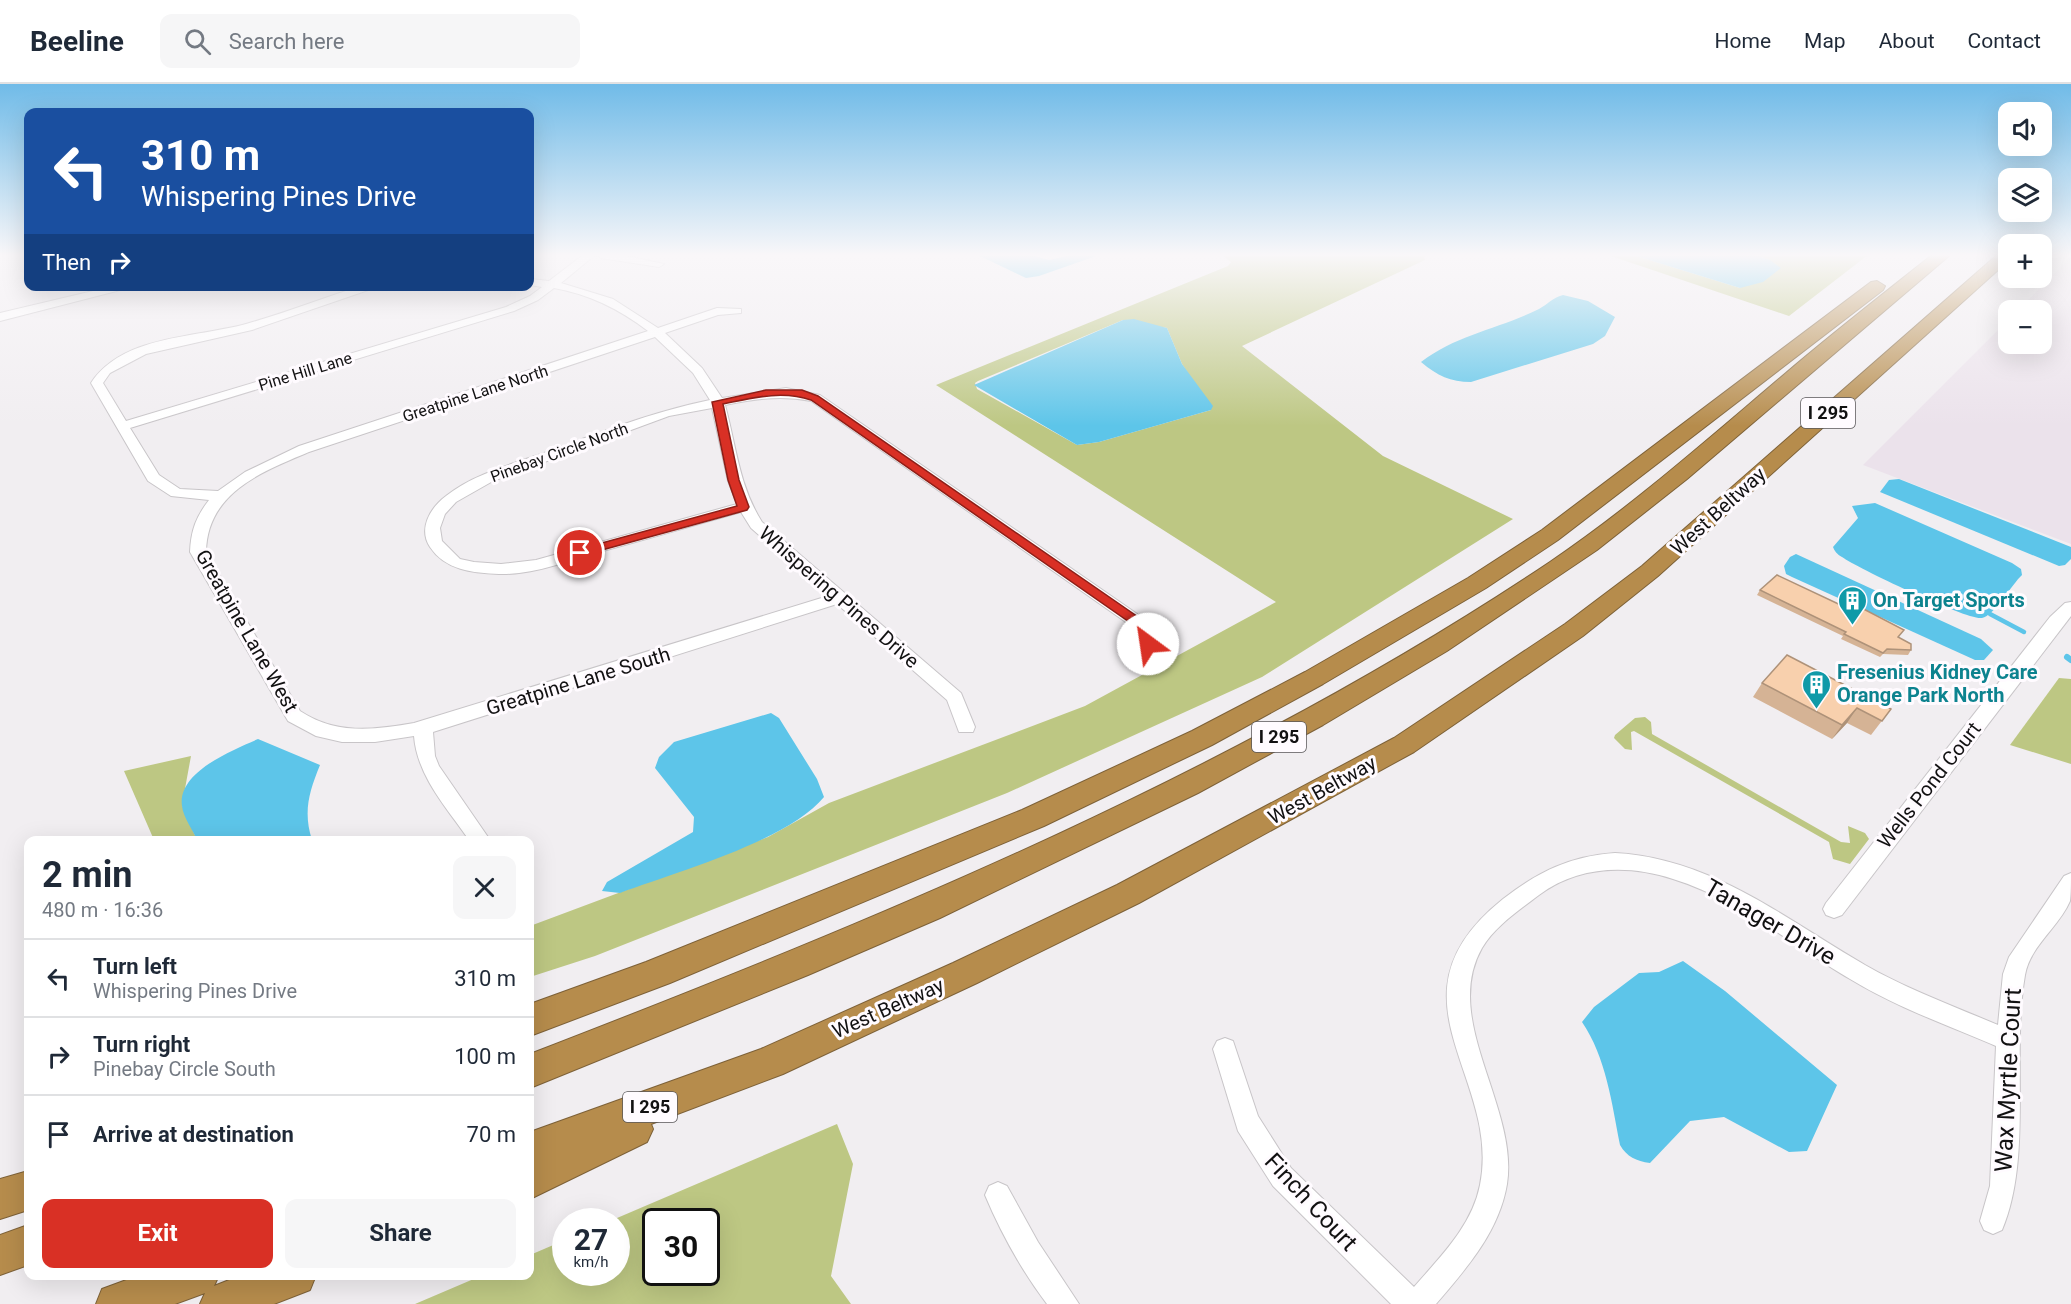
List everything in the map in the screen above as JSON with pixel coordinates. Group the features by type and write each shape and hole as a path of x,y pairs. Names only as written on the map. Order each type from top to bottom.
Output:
{"highway":[{"path":"534,1019 658,973 1033,818 1192,743 1314,678 1468,588 1550,535 1844,312"},
{"name":"I 295","path":"534,1069 717,998 986,884 1141,810 1347,700 1494,610 1562,564 1684,470 1874,312"},
{"name":"West Beltway","path":"534,1150 770,1062 965,973 1128,894 1404,745 1574,630 1650,572 1942,312"},
{"path":"534,1178 770,1062"},
{"path":"0,1199 24,1192"},
{"path":"0,1255 24,1246"},
{"path":"117,1304 184,1280"},
{"path":"221,1304 282,1280"}],"street":[{"path":"0,317 21,312"},
{"path":"222,496 176,493 153,478 97,383 99,376 122,360 156,347 250,327 290,312"},
{"name":"Pine Hill Lane","path":"122,426 500,312"},
{"name":"Whispering Pines Drive","path":"625,312 678,350 698,369 717,402 734,480 743,507 768,538 955,697 966,727"},
{"name":"Greatpine Lane North","path":"222,496 244,479 273,462 304,449 718,312"},
{"name":"Pinebay Circle North","path":"743,507 537,565 501,569 474,567 454,562 442,553 434,541 432,528 438,513 451,499 488,478 666,413 766,393 786,392 815,398 1137,622 1148,644"},
{"name":"Greatpine Lane West","path":"222,496 202,520 196,537 198,552 294,716 313,730"},
{"name":"Greatpine Lane South","path":"313,730 338,735 376,735 423,727 696,645 838,598"},
{"name":"Wells Pond Court","path":"1834,909 2050,629 2071,607"},
{"path":"423,727 425,756 431,769 477,836"},
{"name":"Tanager Drive","path":"1417,1304 1473,1239 1487,1213 1495,1182 1496,1150 1491,1117 1462,1029 1458,1000 1461,969 1472,946 1487,926 1554,873 1573,866 1602,862 1639,863 1702,880 1736,897 1860,974 2008,1040"},
{"name":"Wax Myrtle Court","path":"1993,1221 2003,1186 2008,1040 2014,974 2020,957 2071,882"},
{"name":"Finch Court","path":"1225,1049 1246,1122 1282,1177 1412,1304"},
{"path":"998,1196 1029,1253 1065,1304"}],"shaded area":[{"path":"2052,312 2071,312 2071,544 1863,465 1998,330 1998,354 2052,354"}],"green space":[{"path":"1115,312 1314,312 1242,346 1383,456 1513,519 1262,677 1007,793 595,956 534,976 534,925 768,837 829,803 1085,706 1276,602 936,385","holes":["1123,320 1167,328 1182,364 1211,410 1099,442 1077,445 977,389 975,383"]},
{"path":"1777,312 1794,312 1789,316"},
{"path":"2059,678 2071,679 2071,764 2010,745"},
{"path":"1645,717 1651,722 1652,734 1841,842 1850,843 1848,826 1865,833 1869,839 1850,864 1833,859 1829,842 1634,731 1631,732 1632,750 1625,749 1614,738 1615,735 1635,718"},
{"path":"191,756 182,805 195,836 152,836 124,771"},
{"path":"837,1124 853,1164 831,1276 851,1304 415,1304 471,1280 534,1280 534,1253 552,1246 552,1286 630,1286 630,1212"}],"water":[{"path":"1533,312 1606,312 1615,317 1605,336 1593,344 1471,382 1444,377 1421,362 1464,338"},
{"path":"1134,319 1167,328 1182,364 1213,406 1211,410 1099,442 1077,445 974,385 1123,320"},
{"path":"1899,479 2071,547 2071,559 2065,565 2059,566 1880,492 1889,480"},
{"path":"1875,503 2012,563 2021,569 2022,575 1992,612 1982,618 1973,617 1936,603 1889,582 1842,557 1833,547 1858,518 1852,506"},
{"path":"1796,554 1981,639 1993,650 1984,660 1975,660 1792,577 1786,574 1784,566 1790,557"},
{"path":"771,713 779,718 817,779 824,797 807,813 785,828 730,854 620,893 602,891 607,882 693,832 694,817 655,768 659,757 674,742"},
{"path":"258,739 320,765 308,802 311,836 195,836 182,806 183,794 188,783 209,764"},
{"path":"1683,961 1725,991 1837,1085 1807,1151 1789,1152 1724,1117 1690,1121 1650,1163 1632,1158 1620,1145 1602,1065 1582,1022 1594,1007 1639,973 1659,972"}],"building":[{"name":"On Target Sports","path":"1777,575 1847,608 1852,603 1904,630 1898,637 1911,644 1911,650 1887,649 1883,653 1844,634 1846,632 1760,590"},
{"path":"1787,655 1891,709 1882,721 1857,708 1842,725 1762,683"}],"waterway":[{"path":"1990,614 2024,632"},
{"path":"2067,657 2071,660"}],"place":[{"name":"On Target Sports","path":"1852,626"},
{"name":"Fresenius Kidney Care Orange Park North","path":"1816,710"}],"route":[{"path":"580,553 743,507 734,480 717,402 766,393 802,393 815,398 1137,622 1148,644"}]}
